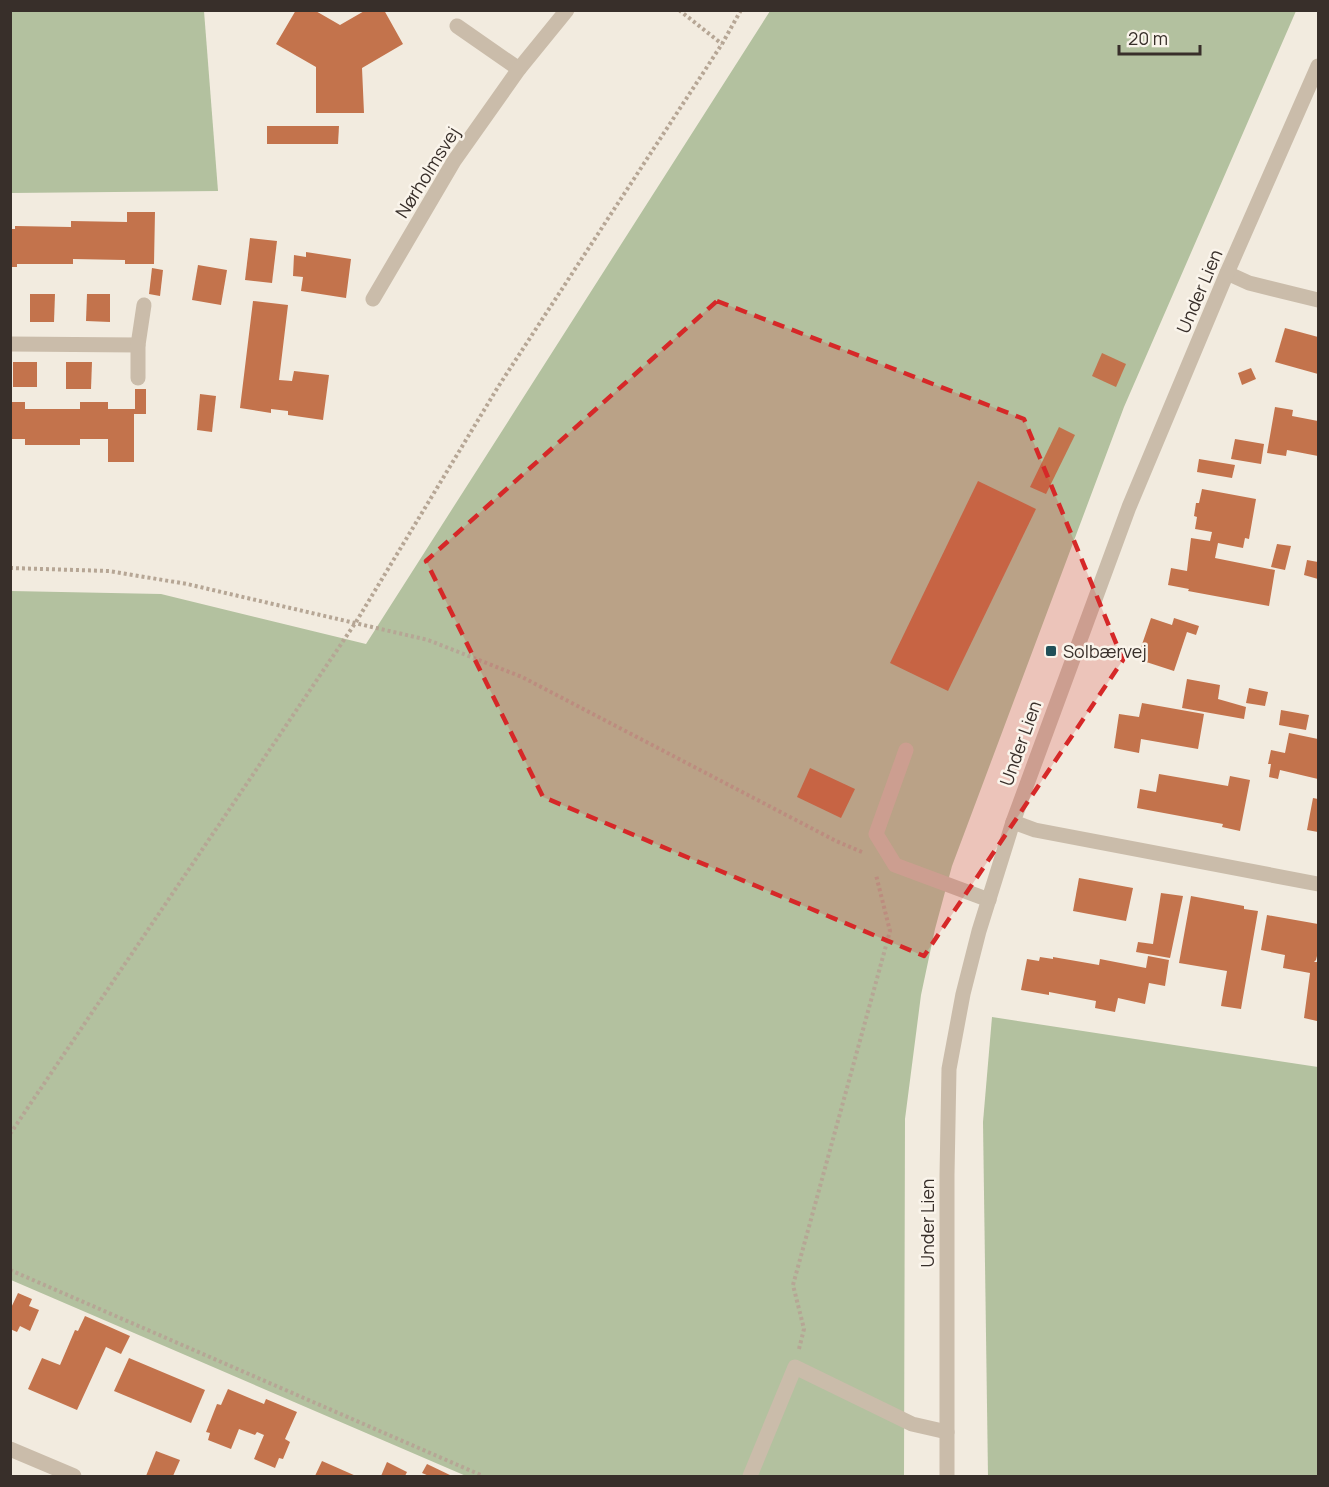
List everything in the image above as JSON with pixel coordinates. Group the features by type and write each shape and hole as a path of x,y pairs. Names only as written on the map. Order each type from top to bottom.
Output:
{"street":[{"name":"Nørholmsvej","path":"373,299 454,161 519,69 567,10"},
{"path":"457,26 519,69"},
{"name":"Under Lien","path":"947,1476 947,1175 950,1069 963,994 988,900 1013,822 1129,507 1227,273 1318,66"},
{"path":"1227,273 1249,283 1318,300"},
{"path":"138,378 138,345 144,305"},
{"path":"10,344 138,345"},
{"path":"906,750 876,834 895,865 988,900"},
{"path":"1013,822 1035,830 1318,884"},
{"path":"750,1476 795,1367 912,1424 947,1432"},
{"path":"10,1449 74,1476"}],"path":[{"path":"680,10 722,44"},
{"path":"10,1134 356,622 498,387 722,44 741,10"},
{"path":"10,568 109,571 187,584 428,640 522,677 836,841 870,855"},
{"path":"795,1367 804,1329 793,1285 890,931 870,855 876,834"},
{"path":"10,1270 483,1476"}],"highlighted area":[{"path":"717,301 1024,419 1123,660 924,956 543,797 426,561"}],"green space":[{"path":"10,11 204,11 218,191 11,193"},
{"path":"770,11 1296,11 1124,407 952,866 935,929 921,995 905,1119 904,1476 466,1476 11,1280 11,591 161,594 366,644"},
{"path":"992,1017 1318,1067 1318,1476 988,1476 983,1122"}],"building":[{"path":"296,10 314,10 340,25 366,10 384,10 403,44 362,68 364,113 316,113 316,67 276,44"},
{"path":"267,126 339,126 338,144 267,144"},
{"path":"127,212 155,212 154,264 125,264 125,260 73,259 73,264 17,264 17,267 10,267 10,229 15,229 15,226 71,227 71,221 127,222"},
{"path":"250,238 277,241 272,283 245,280"},
{"path":"306,252 351,259 346,298 301,291 303,277 293,276 294,255 306,257"},
{"path":"198,265 227,270 221,305 192,300"},
{"path":"152,268 163,270 160,296 149,294"},
{"path":"30,294 55,294 54,322 30,322"},
{"path":"87,294 110,294 110,322 86,321"},
{"path":"253,301 288,305 279,380 292,381 294,371 329,375 323,420 288,415 288,411 271,409 271,413 240,408"},
{"path":"1285,328 1318,337 1318,374 1275,362"},
{"path":"1102,353 1126,364 1116,387 1092,376"},
{"path":"13,362 37,362 37,387 13,387"},
{"path":"66,362 92,362 91,389 66,389"},
{"path":"1251,368 1256,379 1242,385 1238,373"},
{"path":"135,389 146,389 146,414 134,414 134,462 108,462 108,439 80,439 80,445 25,445 25,439 10,439 10,402 25,402 25,409 80,409 80,402 108,402 108,409 135,409"},
{"path":"200,394 216,396 212,432 197,430"},
{"path":"1275,407 1293,410 1292,416 1318,421 1318,456 1287,450 1286,456 1267,453"},
{"path":"1059,427 1075,435 1046,494 1030,487"},
{"path":"1235,439 1264,444 1261,464 1231,459"},
{"path":"1199,459 1235,465 1232,478 1197,472"},
{"path":"978,481 1036,509 948,691 890,663"},
{"path":"1202,489 1256,499 1249,539 1245,538 1243,548 1218,543 1215,558 1275,570 1269,606 1188,591 1189,589 1168,585 1171,568 1187,571 1191,538 1210,541 1212,532 1195,529 1196,503 1199,503"},
{"path":"1277,544 1291,546 1285,570 1271,567"},
{"path":"1307,560 1318,562 1318,579 1304,575"},
{"path":"1151,618 1172,625 1174,618 1199,626 1196,635 1187,632 1174,671 1137,659"},
{"path":"1187,679 1220,685 1218,699 1246,707 1244,719 1182,708"},
{"path":"1249,688 1268,692 1265,706 1246,703"},
{"path":"1142,703 1204,714 1198,749 1141,739 1139,753 1114,748 1119,714 1139,717"},
{"path":"1281,710 1309,715 1306,730 1279,725"},
{"path":"1289,733 1318,739 1318,779 1280,770 1278,779 1269,777 1271,764 1268,764 1271,750 1285,753"},
{"path":"810,768 855,789 841,818 797,797"},
{"path":"1159,774 1228,786 1230,776 1250,780 1240,831 1222,827 1223,824 1137,808 1140,789 1156,792"},
{"path":"1313,798 1318,799 1318,832 1307,830"},
{"path":"1079,878 1133,888 1126,921 1073,911"},
{"path":"1161,893 1183,896 1170,958 1136,952 1138,942 1153,944"},
{"path":"1191,896 1244,906 1244,909 1258,911 1241,1009 1221,1006 1227,971 1179,963"},
{"path":"1267,915 1318,924 1318,952 1314,962 1318,962 1317,1021 1304,1018 1310,973 1283,968 1285,955 1261,950"},
{"path":"1148,956 1169,960 1165,986 1149,983 1145,1004 1118,998 1115,1012 1095,1008 1096,1001 1049,992 1049,995 1021,990 1027,959 1039,961 1040,957 1053,959 1053,957 1099,965 1100,959 1146,968"},
{"path":"18,1293 32,1299 29,1306 39,1310 30,1331 20,1326 17,1332 10,1329 10,1310"},
{"path":"85,1316 130,1336 121,1354 106,1347 77,1410 28,1389 42,1358 60,1365 75,1330 78,1331"},
{"path":"129,1358 205,1390 191,1423 114,1391"},
{"path":"228,1389 264,1404 266,1399 297,1412 285,1439 290,1442 283,1459 279,1458 275,1468 254,1459 264,1435 257,1432 255,1435 239,1429 231,1449 208,1440 210,1433 206,1432 217,1404 221,1405"},
{"path":"156,1451 180,1460 173,1476 146,1476"},
{"path":"322,1461 356,1476 315,1476"},
{"path":"387,1462 407,1472 405,1476 381,1476"},
{"path":"427,1464 452,1476 429,1476 422,1473"}],"place":[{"name":"Solbærvej","path":"1051,651"}]}
